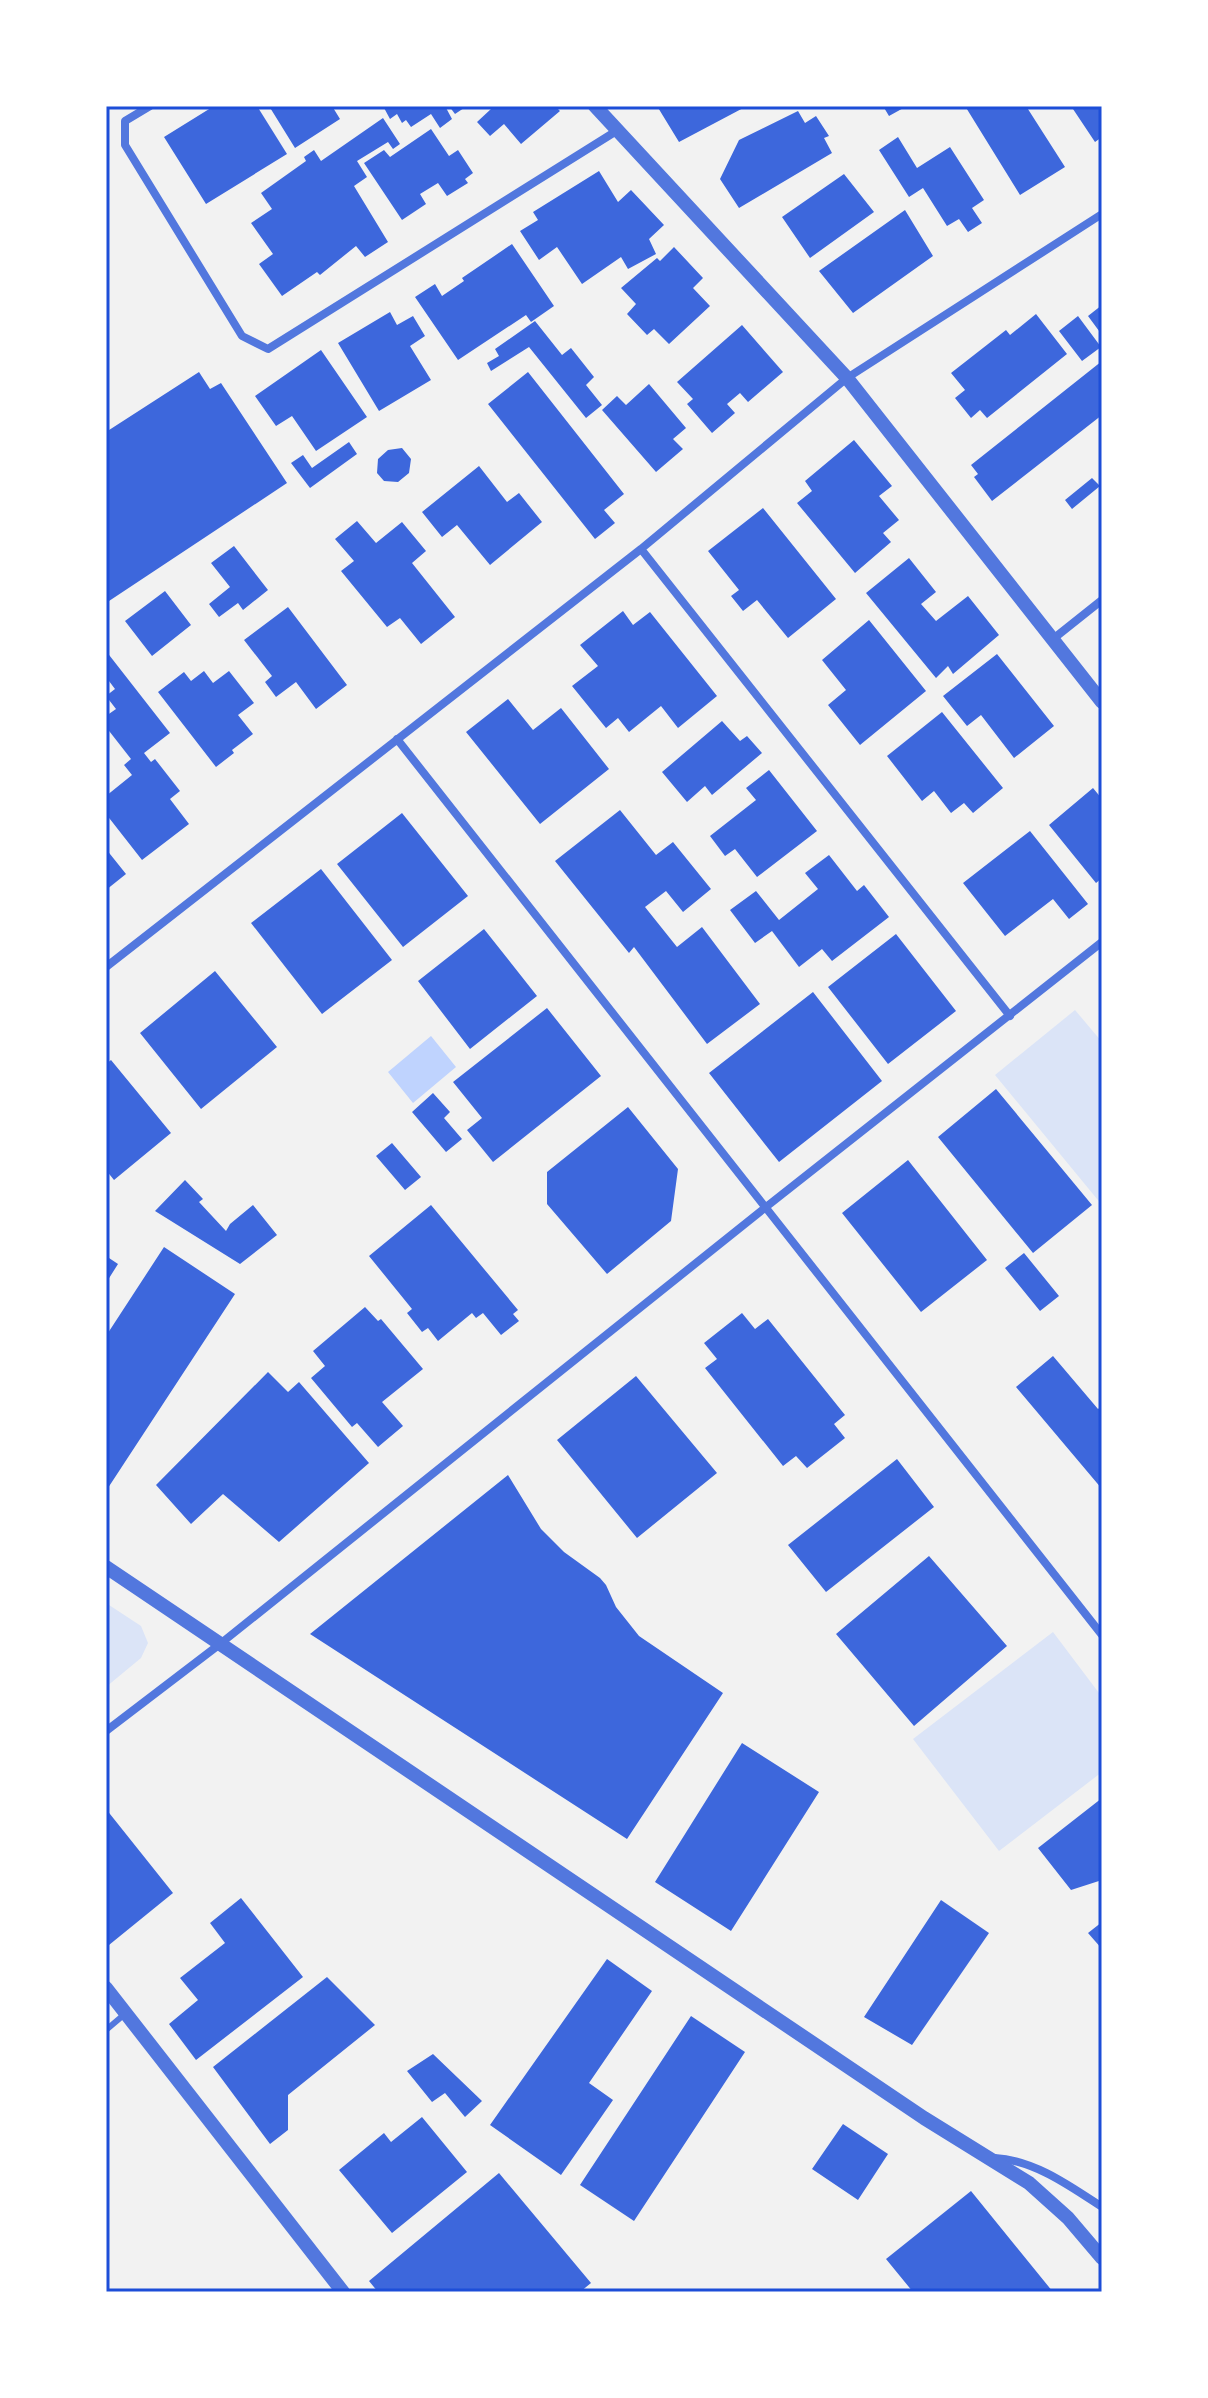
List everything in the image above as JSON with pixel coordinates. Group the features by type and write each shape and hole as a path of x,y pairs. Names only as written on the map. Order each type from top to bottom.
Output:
{"street":[{"path":"150,106 125,121 125,145 242,336 268,349 618,130"},
{"path":"595,106 847,378 1102,702"},
{"path":"106,967 641,549 847,378 1102,214"},
{"path":"641,549 1010,1016"},
{"path":"1053,639 1102,600"},
{"path":"397,739 1102,1635"},
{"path":"106,1731 220,1644 1102,942"},
{"path":"106,1567 987,2158 1029,2183 1068,2218 1102,2258"},
{"path":"106,1988 343,2292"},
{"path":"987,2158 1012,2159 1026,2164 1076,2189 1102,2207"}],"lane":[{"path":"106,2030 126,2013"}],"shaded area":[{"path":"1075,1010 1102,1042 1102,1205 995,1075"},
{"path":"106,1603 141,1626 148,1643 141,1658 106,1687"},
{"path":"1053,1632 1102,1697 1102,1772 999,1851 913,1739"}],"water":[{"path":"431,1036 456,1067 413,1103 388,1072"}],"building":[{"path":"214,106 257,106 287,154 206,204 164,137"},
{"path":"269,106 332,106 340,119 295,148"},
{"path":"383,106 445,106 452,119 440,128 431,114 411,127 406,120 402,123 397,114 390,119"},
{"path":"449,106 467,106 455,114"},
{"path":"489,106 555,106 560,111 521,144 504,124 490,136 477,122 491,109"},
{"path":"657,106 747,106 679,142"},
{"path":"883,106 907,106 889,116"},
{"path":"965,106 1026,106 1065,167 1020,195"},
{"path":"1071,106 1102,106 1102,137 1095,142"},
{"path":"798,111 805,123 816,116 829,136 824,138 832,153 739,208 720,179 739,140"},
{"path":"383,118 400,144 393,149 388,142 357,161 367,177 354,186 388,242 365,257 356,246 320,275 317,272 282,296 259,264 273,254 251,223 272,209 261,193 306,161 304,157 314,150 321,161"},
{"path":"431,129 449,156 458,150 473,173 465,179 468,183 447,196 438,183 420,194 426,204 402,220 364,163 384,150 390,157"},
{"path":"898,137 917,168 950,147 984,200 972,208 982,223 968,232 959,219 947,226 923,188 909,197 879,150"},
{"path":"599,171 618,202 631,190 664,225 649,239 656,254 628,269 621,257 582,284 557,247 539,260 520,231 538,220 533,212"},
{"path":"844,174 874,212 810,258 782,217"},
{"path":"905,210 933,256 853,313 819,271"},
{"path":"512,244 554,306 531,322 526,315 458,360 415,297 435,284 442,296 464,281 462,278"},
{"path":"674,247 703,278 693,288 710,306 669,344 654,329 647,335 627,314 636,304 621,288 657,258 660,261"},
{"path":"1102,305 1102,335 1088,316"},
{"path":"390,312 397,325 413,316 425,336 410,346 431,380 379,411 338,343"},
{"path":"1036,314 1067,354 987,418 980,410 971,418 955,398 965,390 951,373 1006,330 1010,335"},
{"path":"1078,316 1101,347 1082,361 1059,331"},
{"path":"535,321 562,355 571,348 594,377 586,385 602,405 586,418 529,347 491,371 487,363 499,356 495,349"},
{"path":"742,325 783,372 748,402 740,393 727,404 735,413 712,433 687,404 693,399 677,382"},
{"path":"321,350 367,417 316,451 292,416 276,426 255,396"},
{"path":"1102,361 1102,415 992,501 974,477 978,474 971,465"},
{"path":"199,372 210,389 221,383 287,483 106,603 106,432"},
{"path":"528,372 624,494 604,510 615,523 595,539 488,404"},
{"path":"649,384 686,428 673,439 683,449 656,472 602,410 617,396 626,405"},
{"path":"854,440 892,486 879,496 899,520 883,533 891,542 855,573 797,503 812,491 805,481"},
{"path":"349,442 357,454 310,488 291,463 303,455 312,468"},
{"path":"402,448 411,459 409,473 398,482 384,481 377,473 378,459 388,450"},
{"path":"479,466 507,502 519,493 542,522 490,565 457,525 442,537 422,512"},
{"path":"1092,478 1100,486 1072,509 1065,500"},
{"path":"763,508 836,599 788,638 757,600 743,611 731,596 739,590 708,551"},
{"path":"357,521 376,543 402,522 426,551 412,563 455,617 421,644 400,618 387,627 341,571 354,561 335,539"},
{"path":"234,546 268,590 243,610 238,603 219,617 209,604 230,587 211,563"},
{"path":"909,558 936,592 921,604 936,621 968,596 999,635 953,674 948,666 936,678 866,593"},
{"path":"165,591 191,625 152,656 125,621"},
{"path":"288,607 347,685 316,709 296,682 276,697 265,682 272,676 244,640"},
{"path":"623,611 633,625 650,612 717,696 678,728 661,706 629,732 618,718 606,728 572,686 598,666 580,645"},
{"path":"869,620 926,691 860,745 828,705 846,690 822,660"},
{"path":"106,651 170,733 144,753 151,762 155,759 180,791 170,799 189,824 142,860 106,814 106,796 132,775 124,765 131,759 106,727 106,716 116,709 106,696 115,689 106,677"},
{"path":"997,654 1054,726 1014,758 981,715 967,726 943,696"},
{"path":"204,671 213,683 229,671 254,703 238,715 253,734 216,767 158,692 184,672 191,681"},
{"path":"508,699 533,730 561,708 609,769 540,824 466,732"},
{"path":"942,712 1003,788 973,813 964,803 951,813 934,791 922,801 887,756"},
{"path":"722,721 740,741 747,736 762,753 712,795 705,786 687,802 662,772"},
{"path":"769,770 817,831 757,877 735,849 725,856 710,836 756,800 746,788"},
{"path":"1093,788 1102,799 1102,878 1096,883 1049,825"},
{"path":"620,810 656,855 673,842 711,889 683,912 666,891 645,907 677,947 702,927 760,1004 707,1044 634,947 629,953 555,861"},
{"path":"402,813 468,896 403,947 337,864"},
{"path":"1030,831 1088,904 1069,919 1053,899 1005,936 963,883"},
{"path":"106,849 126,874 106,890"},
{"path":"829,855 857,891 864,885 889,917 832,961 822,949 799,967 772,931 755,943 730,910 756,891 779,920 818,889 805,873"},
{"path":"321,869 392,960 322,1014 251,923"},
{"path":"484,929 537,996 470,1049 418,981"},
{"path":"896,934 956,1011 888,1064 828,987"},
{"path":"215,971 277,1047 201,1109 140,1033"},
{"path":"813,992 882,1081 779,1162 709,1073"},
{"path":"547,1008 601,1076 493,1162 467,1130 482,1118 453,1082"},
{"path":"111,1060 171,1133 114,1180 106,1170 106,1064"},
{"path":"996,1089 1092,1205 1033,1253 938,1137"},
{"path":"433,1093 450,1112 444,1118 462,1139 446,1152 412,1112"},
{"path":"628,1107 678,1169 671,1221 607,1274 547,1204 547,1172"},
{"path":"392,1143 421,1177 405,1190 376,1156"},
{"path":"908,1160 987,1260 921,1312 842,1213"},
{"path":"185,1180 203,1199 199,1202 226,1231 253,1205 277,1235 240,1264 155,1211"},
{"path":"431,1205 518,1310 513,1314 519,1321 501,1335 483,1313 476,1318 472,1313 438,1341 428,1328 422,1332 407,1313 412,1309 369,1256"},
{"path":"164,1247 235,1294 106,1491 106,1336"},
{"path":"1024,1253 1059,1296 1040,1311 1005,1268"},
{"path":"106,1256 118,1264 106,1283"},
{"path":"365,1307 378,1321 381,1319 423,1369 382,1402 403,1426 378,1447 357,1423 352,1427 311,1378 325,1366 313,1351"},
{"path":"742,1313 755,1329 768,1319 845,1415 834,1424 845,1438 807,1468 796,1456 783,1466 705,1368 717,1359 704,1343"},
{"path":"1053,1356 1098,1409 1102,1406 1102,1489 1016,1387"},
{"path":"268,1372 288,1392 299,1382 369,1463 279,1542 223,1494 191,1524 156,1485"},
{"path":"636,1376 717,1473 637,1538 557,1440"},
{"path":"897,1459 934,1507 826,1592 788,1545"},
{"path":"508,1475 541,1529 564,1552 600,1578 616,1607 639,1636 723,1693 627,1839 310,1634"},
{"path":"929,1556 1007,1646 914,1726 836,1634"},
{"path":"742,1743 819,1792 731,1931 655,1882"},
{"path":"1102,1798 1102,1880 1071,1890 1038,1848"},
{"path":"106,1809 173,1893 109,1945 106,1942"},
{"path":"241,1898 303,1977 196,2060 169,2024 198,2000 180,1978 225,1943 210,1923"},
{"path":"941,1900 989,1933 912,2045 864,2017"},
{"path":"1102,1922 1102,1949 1088,1933"},
{"path":"607,1959 652,1991 589,2083 613,2100 561,2175 490,2125"},
{"path":"327,1977 375,2025 288,2095 288,2130 270,2144 213,2067"},
{"path":"691,2016 745,2052 634,2221 580,2185"},
{"path":"433,2054 482,2101 465,2117 445,2093 432,2102 407,2071"},
{"path":"422,2117 467,2172 392,2233 339,2170 384,2133 391,2142"},
{"path":"843,2124 888,2154 858,2200 812,2169"},
{"path":"499,2173 591,2283 580,2292 378,2292 369,2281"},
{"path":"971,2191 1053,2292 913,2292 886,2259"}]}
